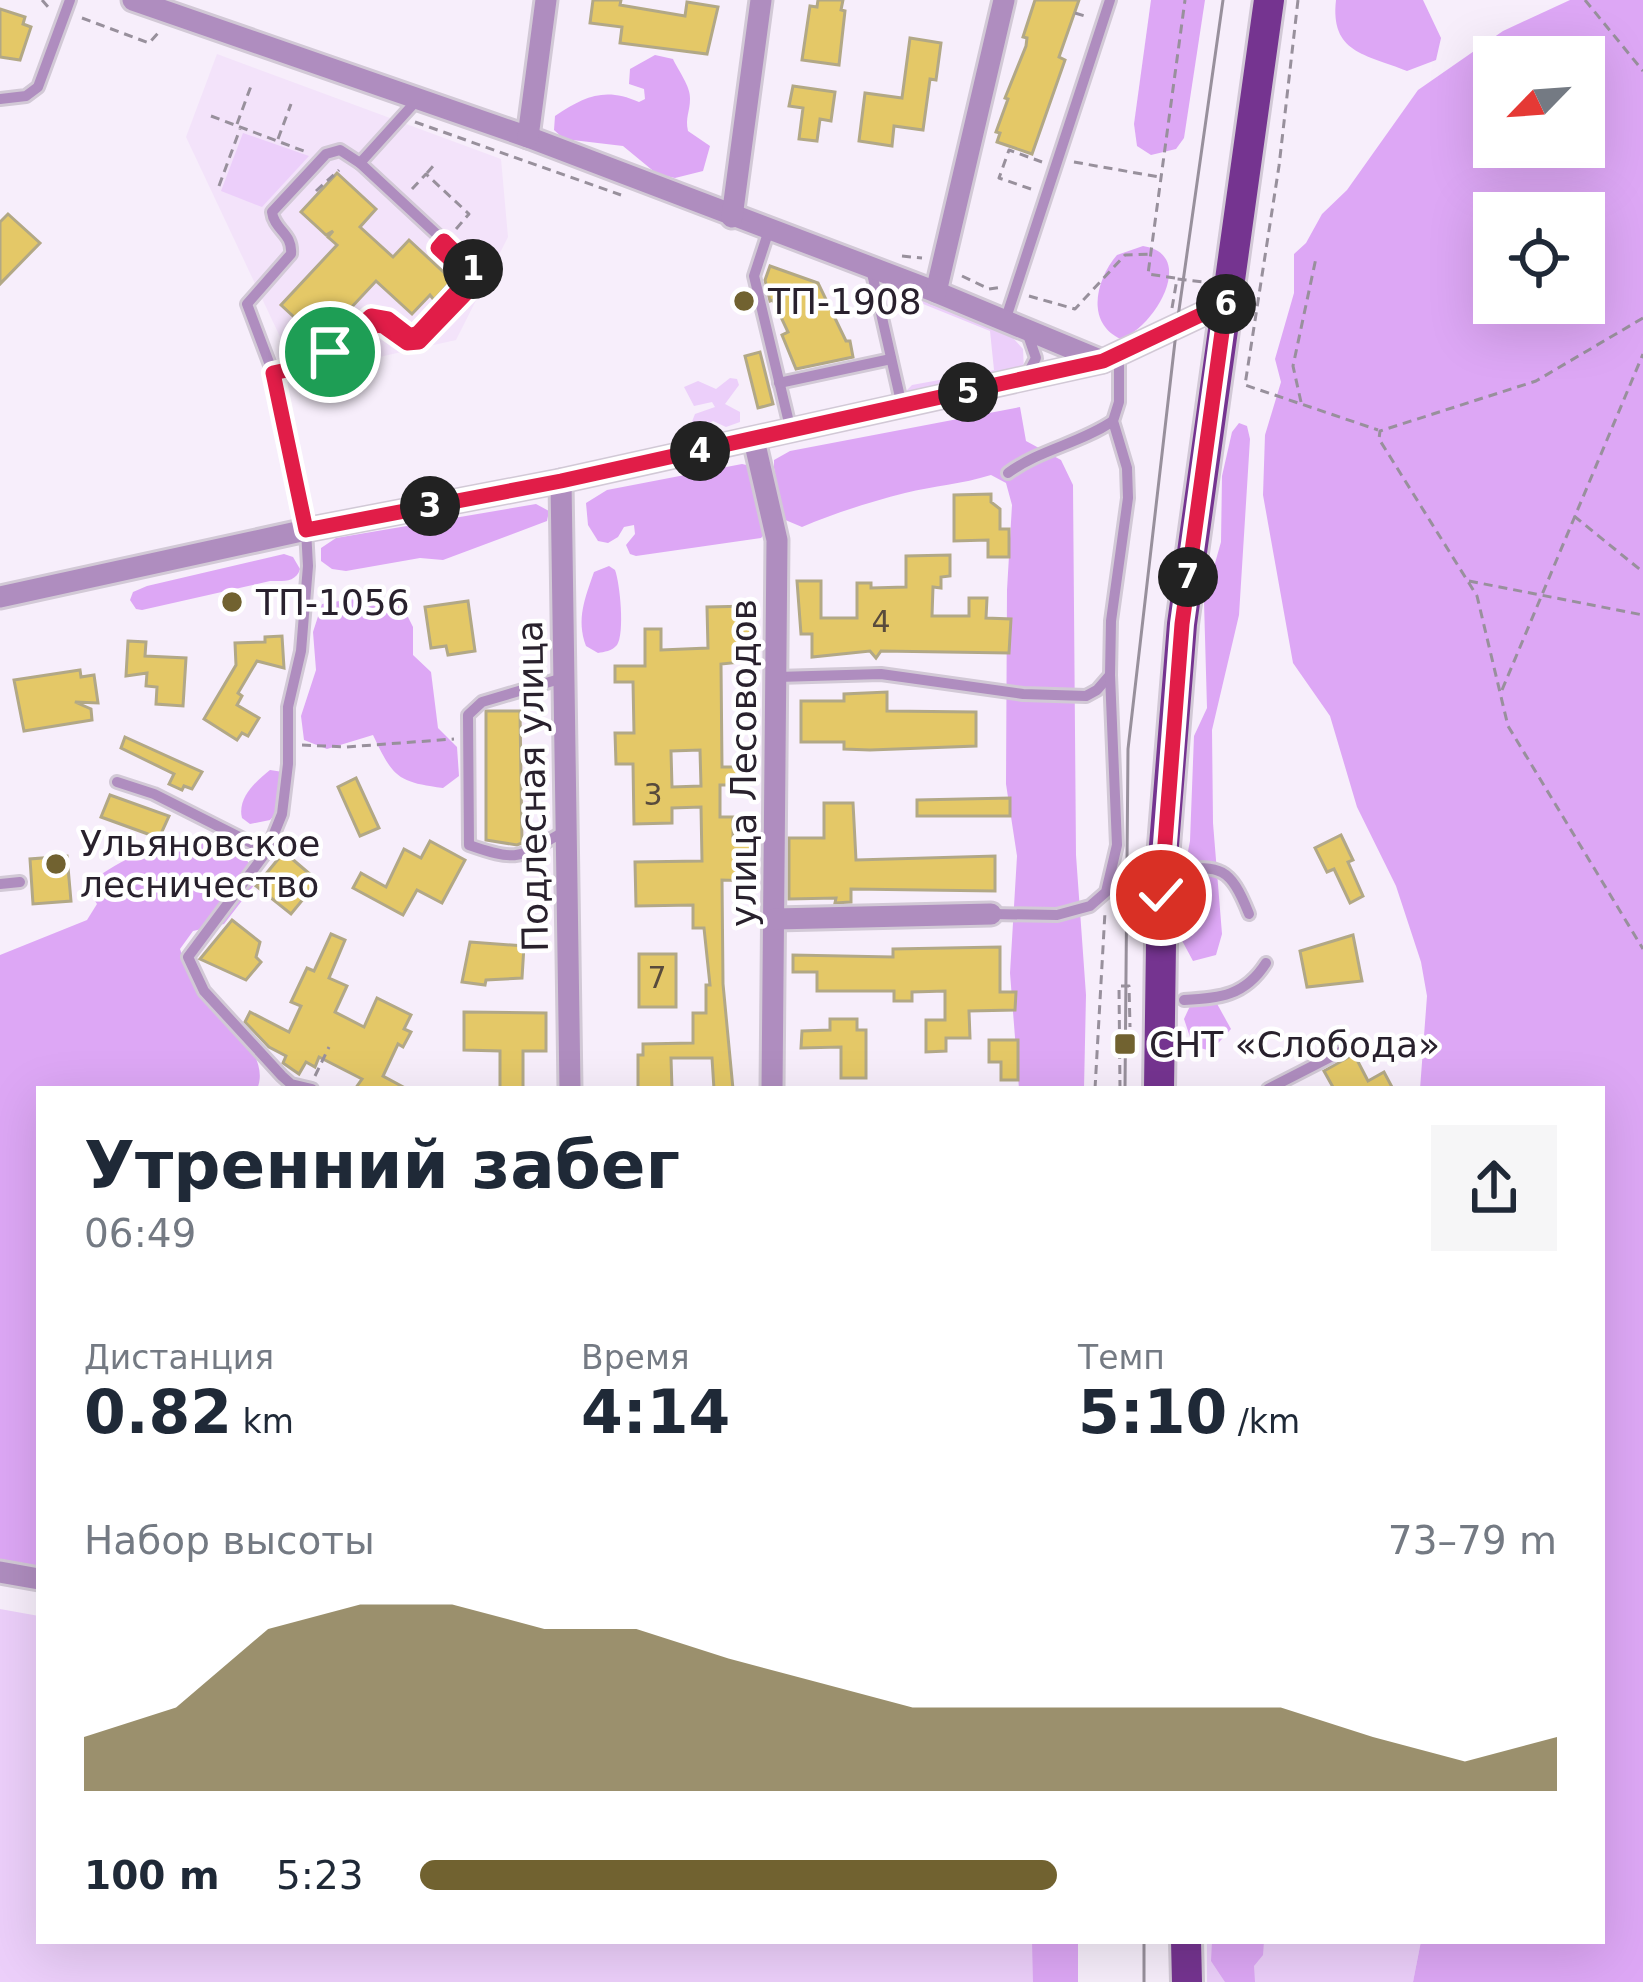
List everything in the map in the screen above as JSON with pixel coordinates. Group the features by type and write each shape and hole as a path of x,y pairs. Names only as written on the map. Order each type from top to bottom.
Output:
{"main road":[{"path":"1160,1086 1162,870 1182,624 1239,296 1269,0"},
{"path":"1186,1944 1187,1982"}],"street":[{"path":"133,0 528,137 1015,325 1111,357"},
{"path":"200,0 201,25"},
{"path":"528,137 546,0"},
{"path":"732,217 761,0"},
{"path":"936,292 1004,0"},
{"path":"3,592 561,481 1022,380 1111,357 1239,296"},
{"name":"улица Лесоводов","path":"754,440 777,540 772,1086"},
{"name":"Подлесная улица","path":"561,481 570,1086"},
{"path":"775,919 991,914"},
{"path":"0,1572 36,1578"}],"lane":[{"path":"1022,380 1033,370 1036,358 1015,325 1014,292 1053,161 1110,0"},
{"path":"0,99 26,96 38,87 68,6"},
{"path":"356,160 418,99"},
{"path":"273,373 332,360 376,325 407,343 425,338 476,281 471,266 356,160 335,150 322,157 273,210 273,219 291,239 291,254 247,304 273,373 306,530 303,630 288,707 282,814 267,851 188,957 204,991 282,1076 299,1086"},
{"path":"769,230 754,276 791,431"},
{"path":"870,268 902,406"},
{"path":"991,914 1057,914 1090,906 1106,892 1117,845 1111,622 1128,498 1126,468 1113,421 1119,402 1111,357"},
{"path":"779,383 892,359"},
{"path":"1008,473 1034,454 1084,440 1113,421"},
{"path":"777,676 881,674 1023,694 1086,696 1110,675"},
{"path":"563,678 474,706 468,715 469,844 507,858 522,856 567,830"},
{"path":"117,782 154,794 267,851"},
{"path":"1162,870 1225,871 1250,914"},
{"path":"0,884 20,882"},
{"path":"1184,1000 1224,998 1246,988 1266,964"},
{"path":"1274,1086 1346,1048"}],"path":[{"path":"1177,279 1148,274 1185,0"},
{"path":"1298,0 1245,385 1380,431 1536,381 1643,318"},
{"path":"1585,0 1643,71"},
{"path":"48,5 68,6 149,43 165,27"},
{"path":"1076,13 1096,20"},
{"path":"219,186 251,86"},
{"path":"278,141 291,104"},
{"path":"211,116 322,157"},
{"path":"411,125 415,122 626,197"},
{"path":"1042,193 999,178 1009,150 1161,177"},
{"path":"316,191 356,160"},
{"path":"401,201 434,165"},
{"path":"426,174 469,214 444,241"},
{"path":"1265,208 1272,208"},
{"path":"900,256 943,262 968,282 1075,309 1125,255 1151,254"},
{"path":"1302,404 1293,366 1316,258"},
{"path":"1239,296 1260,290"},
{"path":"344,317 356,327 346,338"},
{"path":"1500,693 1643,354"},
{"path":"1380,431 1378,439 1477,596 1508,726 1643,950"},
{"path":"1573,515 1643,572"},
{"path":"1467,580 1643,615"},
{"path":"288,745 346,747 468,739"},
{"path":"1095,1086 1106,892"},
{"path":"1120,1086 1119,986 1129,986 1130,1028"},
{"path":"312,1086 329,1047"}],"shaded area":[{"path":"1151,0 1205,0 1184,138 1176,149 1151,155 1137,146 1134,124"},
{"path":"1336,0 1423,0 1441,38 1436,60 1407,71 1354,49 1339,31"},
{"path":"1570,0 1643,0 1643,1982 1413,1982 1420,1944 1605,1944 1605,1086 1420,1086 1427,996 1421,962 1396,886 1357,807 1330,716 1293,663 1263,495 1265,435 1281,382 1275,359 1294,293 1294,254 1322,214 1347,190 1418,90 1473,52 1473,168 1605,168 1605,36 1496,36"},
{"path":"217,54 501,159 508,237 456,340 298,375 186,137"},
{"path":"655,55 673,59 686,84 688,131 710,146 703,171 675,178 657,174 623,146 564,139 554,130 555,116 586,99 616,95 639,102 645,99 644,89 629,84 630,69"},
{"path":"243,133 309,156 262,207 221,191"},
{"path":"1143,246 1159,252 1169,276 1158,306 1121,339 1102,322 1100,288 1117,255"},
{"path":"881,287 1006,330 1023,349 1024,370 909,397 906,391 912,385 994,370 990,331"},
{"path":"730,378 739,385 725,404 740,412 740,422 726,427 713,421 699,430 689,429 695,414 715,407 712,402 694,406 684,387 698,381 716,389"},
{"path":"1020,407 1026,441 1061,460 1073,485 1076,855 1086,995 1084,1086 1019,1086 1010,973 1017,856 1006,784 1012,505 1006,483 991,475 916,491 802,527 783,519 774,468 774,460 790,451"},
{"path":"1239,423 1247,426 1250,439 1239,615 1212,730 1222,934 1216,955 1193,961 1179,935 1179,897 1190,841 1194,736 1207,708 1204,602 1221,542 1222,476 1232,432"},
{"path":"751,466 765,514 768,530 761,538 636,556 626,545 635,534 634,525 624,527 608,543 598,541 588,525 586,503 607,490"},
{"path":"536,504 549,511 547,521 443,560 420,558 346,571 321,561 321,548 336,538"},
{"path":"284,554 293,557 300,569 288,580 142,610 130,600 133,592 147,586"},
{"path":"609,566 619,586 621,630 615,647 598,653 586,646 583,609 594,572"},
{"path":"351,599 379,606 402,605 413,627 413,655 431,672 438,728 457,747 459,776 443,788 398,775 373,735 327,749 304,740 301,716 316,670 313,632 322,604"},
{"path":"270,770 283,772 287,801 270,820 250,824 242,818 242,804"},
{"path":"203,843 221,847 255,871 258,880 224,924 193,931 180,949 255,1055 258,1086 36,1086 36,1565 0,1559 0,955 87,920 97,904 85,885 115,866 168,846"},
{"path":"1197,991 1210,991 1231,1029 1211,1051 1193,1046 1184,1019"},
{"path":"0,1609 36,1615 36,1944 1069,1944 1069,1982 0,1982"},
{"path":"1032,1944 1078,1944 1078,1982 1033,1982"},
{"path":"1207,1944 1420,1944 1413,1982 1207,1982"},
{"path":"1212,1944 1264,1944 1263,1955 1254,1966 1255,1982 1225,1982 1211,1961"}],"building":[{"path":"593,0 621,0 620,5 685,16 687,2 718,7 707,54 620,43 622,27 590,23"},
{"path":"818,0 843,0 839,65 802,60 810,6 817,7"},
{"path":"1035,0 1079,0 1059,57 1065,60 1032,154 997,142 1000,133 996,132 1026,46 1023,37"},
{"path":"0,9 25,17 23,24 31,27 20,60 0,57"},
{"path":"910,38 941,43 923,130 894,126 892,146 859,141 865,93 902,98"},
{"path":"793,86 835,92 831,121 820,119 817,141 799,139 803,108 789,106"},
{"path":"337,173 376,209 360,227 393,257 409,240 452,280 412,314 376,281 320,341 281,305 337,245 328,237 333,231 326,235 301,212"},
{"path":"8,214 40,243 0,284 0,222"},
{"path":"770,266 818,283 850,341 853,357 796,369 782,335 788,332 770,301 765,280"},
{"path":"760,352 773,404 758,408 745,356"},
{"path":"991,494 991,502 1000,509 1000,529 1009,529 1009,557 988,557 988,540 954,541 954,495"},
{"path":"950,555 950,576 941,577 941,588 933,587 932,616 969,616 969,598 987,598 986,618 1011,619 1009,653 881,651 876,658 870,651 812,657 812,634 801,634 797,581 821,581 821,618 857,618 857,583 871,583 871,588 906,587 906,556"},
{"path":"468,601 475,651 448,655 446,646 431,648 425,607"},
{"path":"751,606 751,661 721,664 722,767 742,767 742,785 720,785 720,817 733,817 733,838 756,838 756,881 722,880 723,984 733,1086 714,1086 712,1058 671,1058 672,1086 638,1086 638,1055 643,1055 643,1044 693,1043 693,1013 706,1013 706,985 710,985 704,928 693,928 693,905 636,906 635,862 702,861 701,807 672,808 672,823 634,824 633,764 616,764 615,733 634,733 633,682 615,682 615,666 645,666 645,629 661,629 661,650 708,648 707,607","holes":["700,750 701,786 672,787 671,751"]},
{"path":"282,636 284,668 257,661 238,693 242,696 237,705 259,718 248,736 242,733 237,740 204,719 236,665 235,643"},
{"path":"128,641 146,642 145,656 186,658 183,706 156,704 157,687 146,686 147,673 126,676"},
{"path":"80,670 81,677 94,675 98,703 75,702 91,709 92,720 24,731 14,680"},
{"path":"887,692 887,711 976,712 976,746 870,750 844,749 844,742 801,742 801,701 844,701 844,694"},
{"path":"486,711 520,711 522,843 517,845 486,840"},
{"path":"125,737 202,772 192,789 169,784 174,774 121,748"},
{"path":"356,778 379,828 360,836 338,787"},
{"path":"110,795 169,816 159,838 101,817"},
{"path":"1010,798 1010,816 917,816 917,800"},
{"path":"824,803 853,803 856,860 995,856 995,891 851,889 851,902 789,899 789,838 824,838"},
{"path":"1341,835 1363,896 1350,903 1334,869 1327,872 1315,848"},
{"path":"430,841 465,860 442,903 417,890 403,915 353,888 361,873 386,887 404,849 421,858"},
{"path":"284,852 318,881 291,914 256,886"},
{"path":"67,856 71,901 33,904 30,859"},
{"path":"232,920 260,942 256,957 261,962 246,980 200,959"},
{"path":"331,934 345,940 329,978 347,986 335,1012 364,1027 377,998 411,1015 404,1029 411,1032 403,1047 398,1044 383,1076 401,1086 357,1086 362,1079 319,1057 315,1067 306,1062 299,1074 283,1063 286,1056 269,1047 245,1022 250,1012 289,1032 301,1006 291,1002 307,968 314,971"},
{"path":"1353,935 1362,981 1307,987 1300,951"},
{"path":"470,942 524,946 522,978 486,980 485,985 462,982"},
{"path":"1000,947 1000,992 1016,992 1015,1010 969,1011 970,1038 946,1038 946,1051 926,1052 926,1020 945,1020 945,991 912,992 912,1001 894,1001 894,991 817,991 817,972 793,972 793,955 893,957 893,949"},
{"path":"639,954 676,954 676,1007 639,1007"},
{"path":"464,1012 546,1013 546,1051 523,1051 523,1086 500,1086 500,1051 464,1050"},
{"path":"830,1019 857,1019 857,1030 866,1030 866,1078 841,1078 841,1047 801,1048 802,1031 830,1030"},
{"path":"989,1040 1018,1040 1018,1080 1001,1080 1001,1062 989,1062"},
{"path":"1354,1054 1368,1081 1384,1072 1391,1086 1332,1086 1324,1071"}],"tram line":[{"path":"1125,1086 1128,749 1177,324 1223,0"},
{"path":"1144,1944 1144,1982"}],"place":[{"name":"ТП-1908","path":"744,301"},
{"name":"ТП-1056","path":"232,602"},
{"name":"Ульяновское лесничество","path":"56,864"},
{"name":"СНТ «Слобода»","path":"1125,1044"}],"route":[{"path":"330,352 371,316 388,319 410,336 418,333 467,280 438,248 444,241 474,271 473,286 419,342 407,343 376,325 332,360 273,373 306,530 561,481 1103,361 1226,303 1182,624 1161,895"}]}
